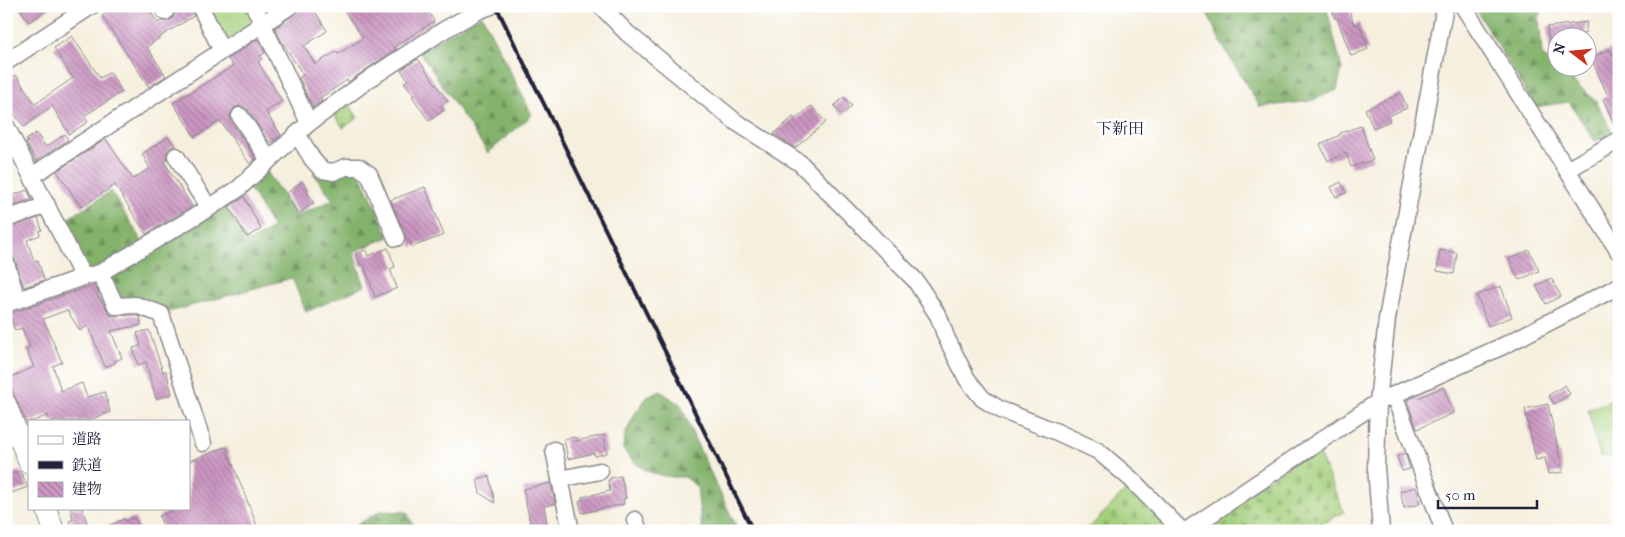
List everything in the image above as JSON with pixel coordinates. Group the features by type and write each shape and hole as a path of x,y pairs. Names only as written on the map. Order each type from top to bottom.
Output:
{"main road":[{"path":"6,404 28,460"},
{"path":"47,510 54,531"}],"street":[{"path":"6,62 91,6"},
{"path":"200,6 222,51"},
{"path":"254,6 263,24 314,160 322,170 333,172 346,167 359,167 369,174 396,238"},
{"path":"32,176 290,6"},
{"path":"601,6 627,33 736,122 800,163 895,259 915,280 939,317 946,337 967,379 983,399 1001,410 1057,432 1098,451 1131,479 1184,531 1378,402 1503,346 1619,286"},
{"path":"1381,531 1376,467 1378,402 1387,319 1445,6"},
{"path":"1463,6 1619,252"},
{"path":"6,263 12,302 83,277 100,273 238,189 303,129 372,77 483,7"},
{"path":"240,116 269,160"},
{"path":"6,126 83,277"},
{"path":"1568,170 1619,140"},
{"path":"176,156 209,208"},
{"path":"6,218 46,205"},
{"path":"100,273 116,306 136,305 161,314 203,443"},
{"path":"1394,395 1444,531"},
{"path":"554,450 571,531"},
{"path":"560,479 600,471"}],"green space":[{"path":"204,6 247,6 253,19 251,24 225,42"},
{"path":"1204,6 1326,6 1342,69 1337,90 1311,101 1260,107 1221,43"},
{"path":"1474,6 1544,6 1539,18 1542,55 1548,60 1548,78 1569,78 1595,100 1613,133 1595,141 1569,102 1535,107"},
{"path":"482,15 532,115 488,153 419,51"},
{"path":"347,100 358,118 343,128 331,110"},
{"path":"358,168 389,237 353,252 365,286 306,312 292,278 165,313 118,301 107,275 224,205 248,242 273,228 248,186 266,170 296,216 333,200 314,174 314,171"},
{"path":"111,191 143,243 87,272 61,223"},
{"path":"660,391 681,405 695,440 736,526 728,531 702,531 697,487 685,477 658,475 650,472 636,463 623,449 625,434 636,412 648,396"},
{"path":"1619,398 1619,455 1600,457 1588,409"},
{"path":"1316,447 1344,512 1308,531 1214,531 1208,520"},
{"path":"1133,483 1180,531 1082,531 1091,526"},
{"path":"380,511 407,512 416,531 355,531 355,526"}],"building":[{"path":"18,6 53,6 29,22"},
{"path":"116,6 147,6 158,23 169,21 173,18 175,12 173,6 189,6 194,16 147,47 166,76 149,87 102,16"},
{"path":"306,6 312,6 327,31 304,46 315,64 336,52 338,54 363,38 341,6 425,6 434,21 394,47 396,49 348,82 347,80 320,98 322,101 313,108 299,78 303,75 275,28"},
{"path":"1331,6 1348,6 1354,25 1359,23 1368,49 1351,56"},
{"path":"1587,22 1586,28 1548,28 1548,35 1547,27"},
{"path":"72,36 100,78 110,72 122,92 84,116 88,122 69,134 52,106 24,127 6,102 6,82 16,75 35,104 73,78 54,48"},
{"path":"258,39 265,53 260,56 262,59 258,62 282,101 266,112 281,135 270,143 248,110 240,106 234,108 230,116 231,121 256,159 250,164 220,121 195,137 173,103 233,66 228,59"},
{"path":"1610,49 1619,67 1619,130 1617,130 1603,99 1608,96 1598,74 1598,55"},
{"path":"418,59 448,101 441,106 444,110 429,121 404,82 408,80 401,70"},
{"path":"1401,93 1407,108 1388,116 1390,121 1373,128 1365,109"},
{"path":"844,97 852,106 842,115 834,106"},
{"path":"811,106 826,122 795,148 774,134 793,117 796,119"},
{"path":"1361,126 1373,160 1351,167 1346,153 1328,161 1320,144 1340,135 1340,133"},
{"path":"36,133 46,147 65,134 68,140 36,161 26,140"},
{"path":"168,137 176,146 171,147 167,151 167,160 164,162 192,206 146,234 115,185 81,207 57,171 106,139 133,179 150,168 142,154"},
{"path":"302,181 314,203 298,214 286,194"},
{"path":"1341,182 1346,193 1336,197 1331,187"},
{"path":"425,187 444,235 412,247 408,237 406,238 391,200"},
{"path":"27,190 32,199 6,208 6,198"},
{"path":"244,197 261,229 247,237 229,207"},
{"path":"38,218 42,230 39,231 40,235 27,240 34,261 38,260 44,280 24,287 15,260 12,255 6,253 6,229"},
{"path":"388,248 395,267 390,269 397,288 375,297 364,265 361,266 356,253 366,250 368,256"},
{"path":"1440,250 1457,253 1454,274 1437,271"},
{"path":"1529,250 1539,271 1519,280 1509,259"},
{"path":"1551,278 1561,296 1546,304 1536,286"},
{"path":"94,285 99,293 97,294 111,316 134,315 140,317 141,325 111,331 122,358 105,367 88,326 80,331 67,310 43,319 62,362 53,366 61,391 82,383 87,397 105,392 110,412 90,420 50,420 48,415 36,420 28,420 27,424 7,379 34,367 26,349 30,347 22,328 15,330 9,314"},
{"path":"1501,286 1512,317 1488,326 1477,295"},
{"path":"149,330 163,372 166,371 172,394 156,399 146,362 138,365 133,348 141,346 137,333"},
{"path":"1565,385 1570,394 1554,404 1549,395"},
{"path":"1443,387 1454,413 1417,429 1407,400 1417,396 1418,398"},
{"path":"1548,404 1563,472 1548,474 1545,458 1536,460 1525,409"},
{"path":"604,435 607,453 595,456 594,453 568,459 564,439 575,437 576,441"},
{"path":"226,447 259,531 179,531 178,526 165,531 159,516 173,510 190,510 190,461"},
{"path":"1405,453 1410,469 1402,471 1397,456"},
{"path":"20,471 28,487 11,493 6,476"},
{"path":"489,476 495,503 480,493 477,479"},
{"path":"621,476 626,498 623,499 624,504 582,513 579,501 582,500 582,497 610,491 608,480"},
{"path":"551,483 555,504 544,506 548,528 532,531 523,489"},
{"path":"1416,487 1420,504 1404,508 1400,491"},
{"path":"71,510 83,510 90,531 73,531 69,521 73,520"},
{"path":"135,518 139,528 133,531 97,531 124,519 125,521"}],"railway":[{"path":"496,6 753,531"}],"district":[{"name":"下新田","path":"1120,128"}]}
